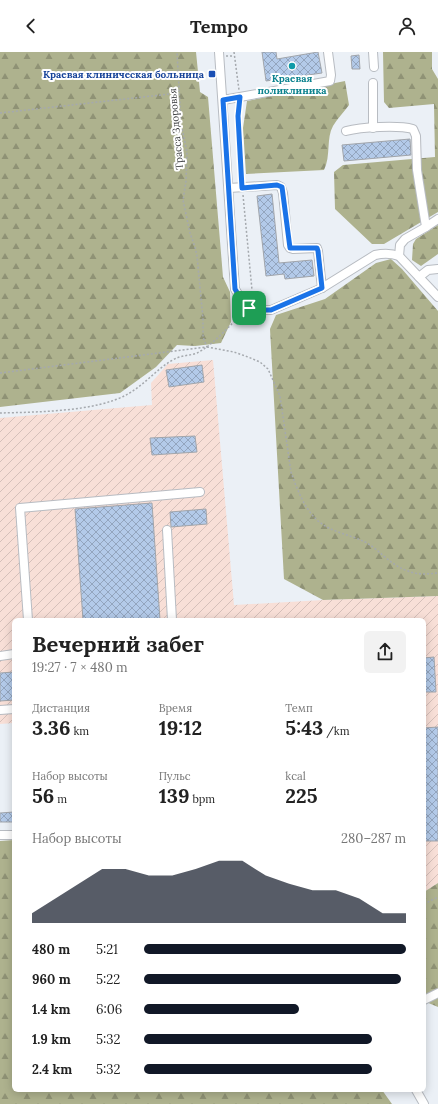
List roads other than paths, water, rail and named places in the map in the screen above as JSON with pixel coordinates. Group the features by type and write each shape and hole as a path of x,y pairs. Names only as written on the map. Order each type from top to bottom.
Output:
{"street":[{"path":"223,100 330,82 331,75 328,52"},
{"path":"373,52 374,67"},
{"path":"221,54 235,289 242,301 249,308 271,310 322,288 375,255 382,253 399,256 438,297"},
{"path":"373,82 373,128"},
{"path":"346,131 373,128 407,127 413,129 416,136 417,170 426,227"},
{"path":"229,188 277,185 282,187 288,245 293,249 317,248 322,288"},
{"path":"399,256 400,245 405,239 438,219"},
{"path":"419,277 428,270 438,269"},
{"path":"28,618 20,508 200,492"},
{"path":"167,530 172,618"},
{"path":"0,656 12,654"},
{"path":"0,710 12,709"},
{"path":"0,835 12,835"},
{"path":"426,999 438,993"},
{"path":"417,1092 424,1104"}],"place":[{"name":"Краевая поликлиника","path":"292,66"},
{"name":"Краевая клиническая больница","path":"212,74"}]}
